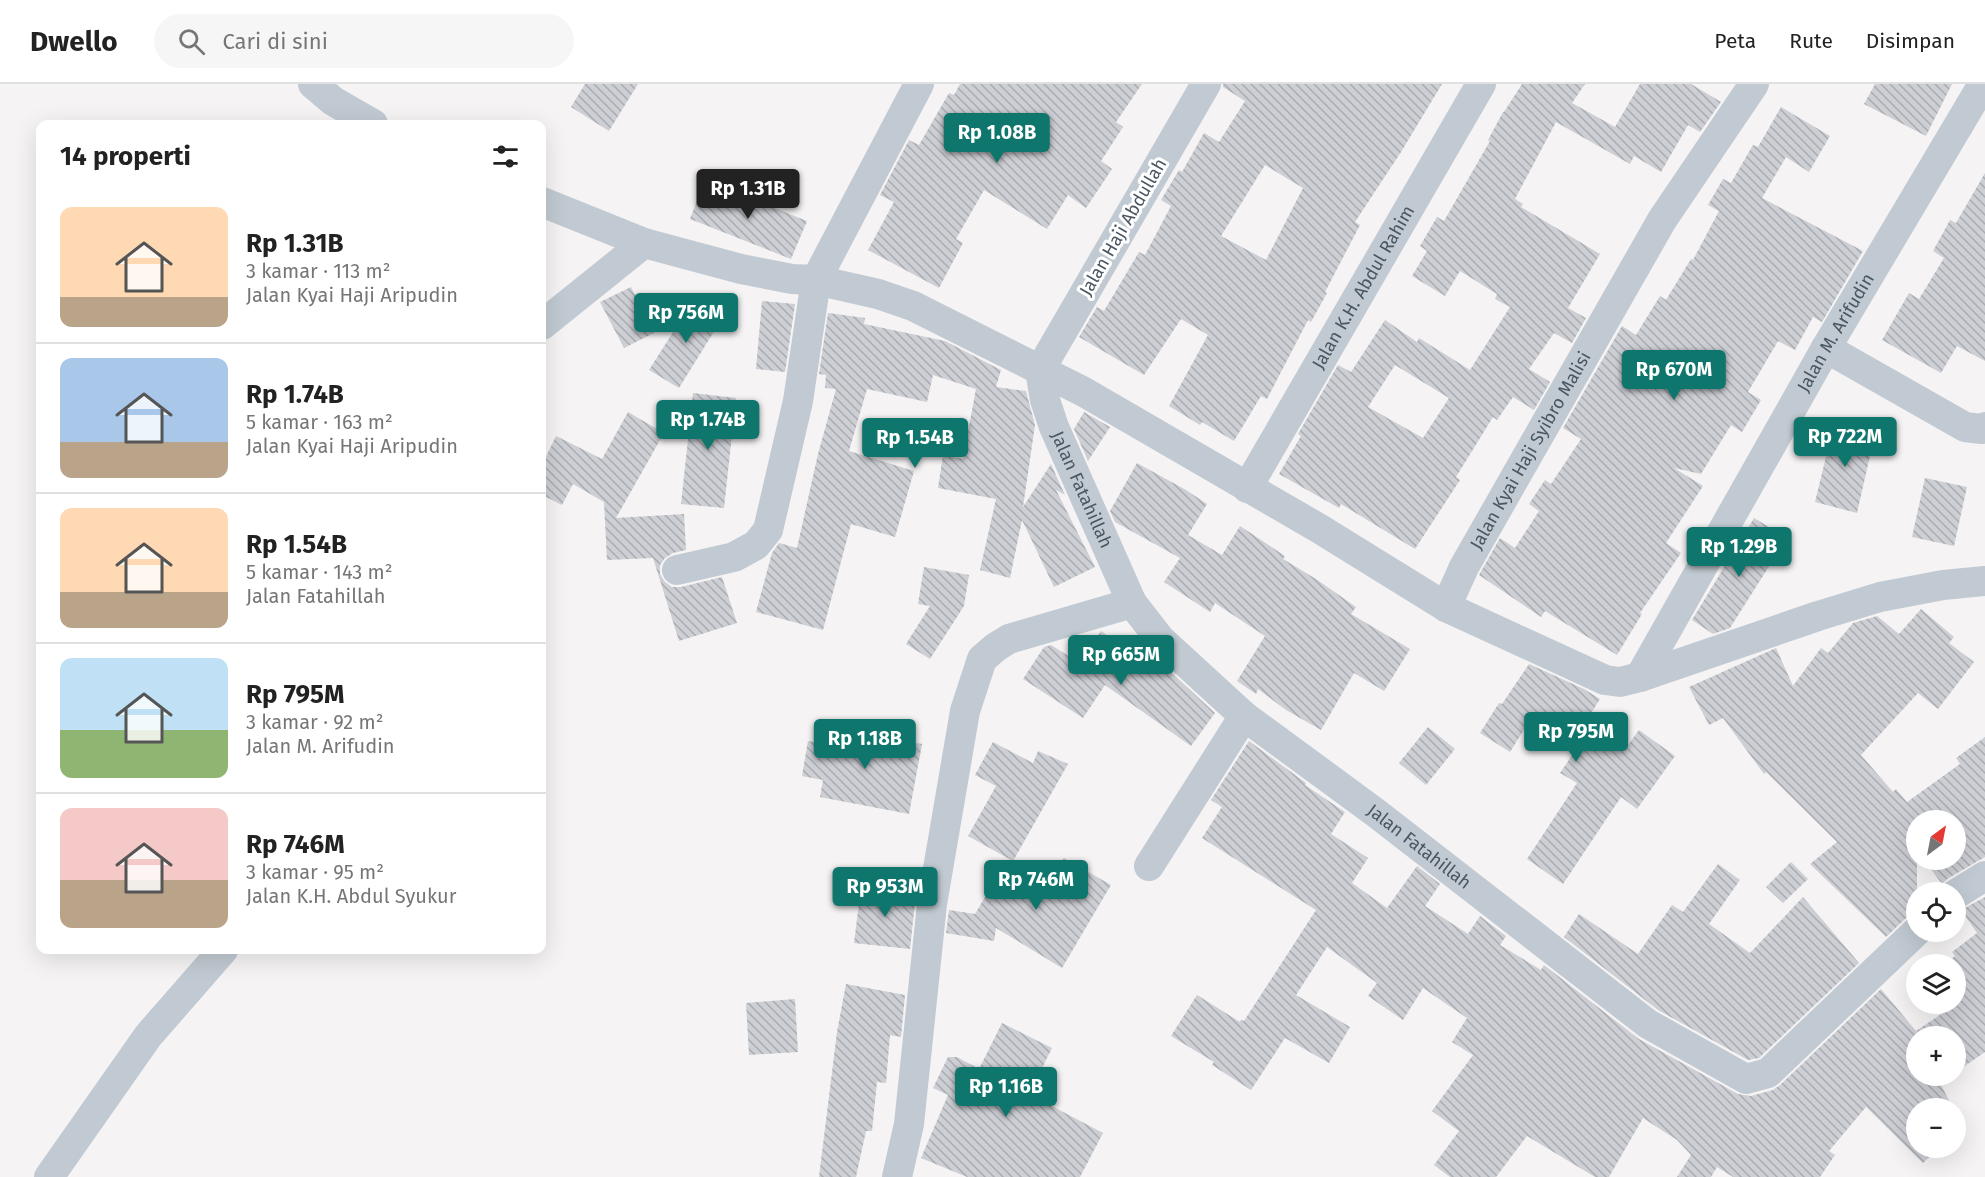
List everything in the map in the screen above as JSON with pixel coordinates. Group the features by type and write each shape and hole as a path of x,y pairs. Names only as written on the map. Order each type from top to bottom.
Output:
{"street":[{"path":"313,84 333,101 366,120"},
{"path":"677,570 734,557 756,545 768,530 798,400 816,280 919,84"},
{"name":"Jalan Haji Abdullah","path":"1040,370 1206,84"},
{"name":"Jalan K.H. Abdul Rahim","path":"1247,488 1481,84"},
{"name":"Jalan Kyai Haji Syibro Malisi","path":"1446,607 1464,567 1662,220 1754,84"},
{"name":"Jalan M. Arifudin","path":"1640,677 1826,348 1983,84"},
{"path":"546,204 644,243 741,269 792,279 816,280 878,294 913,306 1084,392 1320,529 1446,607 1605,680 1620,682 1640,677 1880,597 1943,585 1985,581"},
{"path":"546,322 644,243"},
{"path":"1826,348 1965,427 1982,429 1985,426"},
{"name":"Jalan Fatahillah","path":"1040,370 1045,400 1054,427 1132,603 1160,639 1244,716 1377,813 1648,1024 1746,1079 1768,1072 1906,941"},
{"path":"897,1177 909,1124 932,904 965,711 982,659 1009,639 1132,603"},
{"path":"1149,866 1244,716"},
{"path":"1966,888 1985,876"},
{"path":"49,1177 148,1036 220,954"}],"building":[{"path":"585,84 638,84 609,131 571,107"},
{"path":"960,84 1142,84 1116,122 1123,127 1101,161 1112,169 1086,208 1068,195 1047,229 984,190 956,239 963,243 939,288 868,250 894,202 880,195 909,140 919,145 949,93 954,95"},
{"path":"1223,84 1442,84 1355,222 1360,225 1325,292 1327,293 1311,322 1308,320 1267,399 1261,396 1234,441 1202,422 1200,425 1169,406 1208,335 1181,319 1144,375 1079,337 1097,307 1104,311 1139,252 1145,255 1171,206 1161,200 1179,170 1182,172 1204,133 1219,142 1245,101 1223,87","holes":["1265,165 1303,188 1266,260 1221,236"]},
{"path":"1522,84 1585,84 1572,103 1615,127 1640,84 1691,84 1721,102 1700,132 1688,125 1661,172 1634,156 1630,164 1556,122 1515,199 1523,204 1521,207 1600,254 1568,308 1586,318 1572,343 1554,333 1529,369 1550,382 1534,410 1513,397 1497,420 1493,417 1456,477 1460,480 1415,549 1341,504 1339,508 1279,474 1301,436 1298,434 1338,365 1351,372 1385,320 1417,342 1419,338 1470,370 1510,307 1495,299 1497,294 1460,271 1445,296 1412,276 1427,251 1420,246 1437,217 1444,221","holes":["1395,365 1449,398 1423,438 1368,407"]},
{"path":"1875,84 1952,84 1926,136 1864,104"},
{"path":"1781,107 1830,136 1809,172 1786,157 1762,198 1863,251 1822,322 1813,317 1795,350 1778,341 1748,392 1761,400 1742,432 1731,425 1701,474 1674,468 1703,486 1666,543 1681,553 1640,613 1642,614 1617,655 1545,611 1541,617 1479,575 1500,538 1515,548 1539,511 1529,504 1545,480 1551,484 1581,439 1563,428 1622,326 1636,335 1660,296 1666,300 1691,259 1693,260 1719,211 1708,205 1723,179 1731,183 1753,145 1758,147"},
{"path":"1985,173 1985,361 1957,346 1941,373 1882,340 1909,293 1919,299 1944,258 1933,251 1950,220 1956,223"},
{"path":"705,180 807,221 791,259 690,219"},
{"path":"631,287 654,333 624,348 600,302"},
{"path":"694,299 723,317 679,388 649,370"},
{"path":"762,301 795,304 785,372 756,369"},
{"path":"828,313 865,318 864,324 945,341 1001,370 996,387 1026,391 1035,425 1023,507 1051,464 1065,495 1056,490 1095,567 1054,587 1022,520 1010,578 980,570 996,499 938,488 943,455 963,459 976,389 933,375 927,402 867,389 849,451 914,471 895,537 851,524 823,630 756,612 772,553 779,543 797,548 818,454 836,389 825,388 826,375 819,374"},
{"path":"693,393 736,398 724,508 681,504"},
{"path":"628,412 664,433 616,518 684,514 686,550 673,553 665,558 660,565 660,574 672,587 722,577 737,623 679,641 653,558 607,560 604,502 573,484 562,505 546,497 546,457 556,436 602,459"},
{"path":"1084,412 1110,427 1088,461 1074,429"},
{"path":"1834,424 1875,434 1857,513 1815,502"},
{"path":"1137,463 1207,504 1188,535 1222,555 1240,526 1285,556 1283,559 1356,607 1351,614 1410,649 1384,691 1354,673 1321,730 1286,710 1258,689 1256,694 1237,681 1265,636 1215,603 1210,612 1164,582 1180,558 1115,522 1110,511"},
{"path":"1925,478 1967,487 1954,546 1912,537"},
{"path":"1754,518 1787,538 1730,628 1713,634 1692,620"},
{"path":"924,567 969,575 964,606 930,659 906,644 930,606 918,604"},
{"path":"1921,609 1954,637 1949,643 1974,662 1938,709 1918,693 1861,755 1893,792 1896,789 1907,802 1960,764 1956,758 1985,737 1985,857 1966,868 1966,810 1906,810 1906,870 1917,870 1917,882 1906,882 1906,918 1886,937 1810,864 1837,842 1766,772 1764,774 1723,718 1709,725 1689,687 1776,648 1793,686 1821,648 1828,653 1853,623 1877,616 1899,634"},
{"path":"1101,631 1154,668 1159,661 1215,713 1191,746 1105,685 1083,718 1023,679 1044,647 1051,645 1097,674 1086,652"},
{"path":"1529,664 1584,689 1600,699 1586,721 1626,748 1639,730 1675,756 1637,809 1621,797 1563,884 1527,859 1577,783 1560,773 1573,754 1527,725 1510,752 1480,733 1499,703 1502,704"},
{"path":"1428,727 1455,749 1426,785 1399,763"},
{"path":"832,728 922,744 909,814 820,797 823,780 802,776 808,741 829,745"},
{"path":"1249,741 1306,783 1305,785 1345,812 1331,834 1368,858 1352,883 1387,908 1417,866 1440,884 1425,906 1468,934 1480,916 1506,936 1500,945 1541,970 1544,965 1639,1039 1738,1094 1751,1096 1773,1090 1780,1085 1881,989 1912,1026 1906,1026 1906,1086 1942,1086 1948,1098 1906,1098 1906,1146 1866,1107 1829,1151 1835,1155 1820,1177 1733,1177 1717,1167 1711,1177 1677,1177 1691,1155 1677,1140 1643,1118 1609,1177 1595,1177 1527,1136 1496,1177 1450,1177 1434,1165 1459,1131 1432,1111 1473,1055 1452,1042 1467,1018 1423,988 1403,1020 1368,996 1377,983 1327,947 1296,995 1350,1027 1329,1063 1285,1038 1251,1090 1212,1065 1214,1062 1171,1036 1197,995 1240,1022 1244,1021 1316,910 1202,838 1222,807 1211,800"},
{"path":"993,742 1033,763 1038,751 1068,764 1013,861 968,836 996,786 975,775"},
{"path":"1064,858 1111,885 1062,968 996,928 994,941 946,933 949,910 975,914 1005,863 1006,866 1046,890"},
{"path":"1791,862 1808,879 1783,903 1766,887"},
{"path":"1718,864 1740,880 1709,924 1750,953 1803,897 1859,963 1759,1058 1748,1060 1658,1010 1564,937 1579,914 1638,954 1672,905 1683,912"},
{"path":"1932,870 1963,870 1944,882 1940,882"},
{"path":"861,887 916,893 910,949 854,943"},
{"path":"1985,897 1985,1052 1966,1065 1966,1026 1923,1026 1941,1014 1966,1014 1966,954 1952,952 1977,933 1966,917 1966,907"},
{"path":"846,984 905,995 901,1037 890,1035 886,1083 877,1082 872,1131 866,1131 856,1177 819,1177 837,1032"},
{"path":"795,999 798,1052 749,1055 746,1003"},
{"path":"1002,1023 1052,1048 1029,1094 1103,1133 1080,1177 967,1177 921,1158 948,1095 933,1088 948,1057 957,1057 979,1069"},
{"path":"1918,1158 1928,1158 1923,1163"}]}
